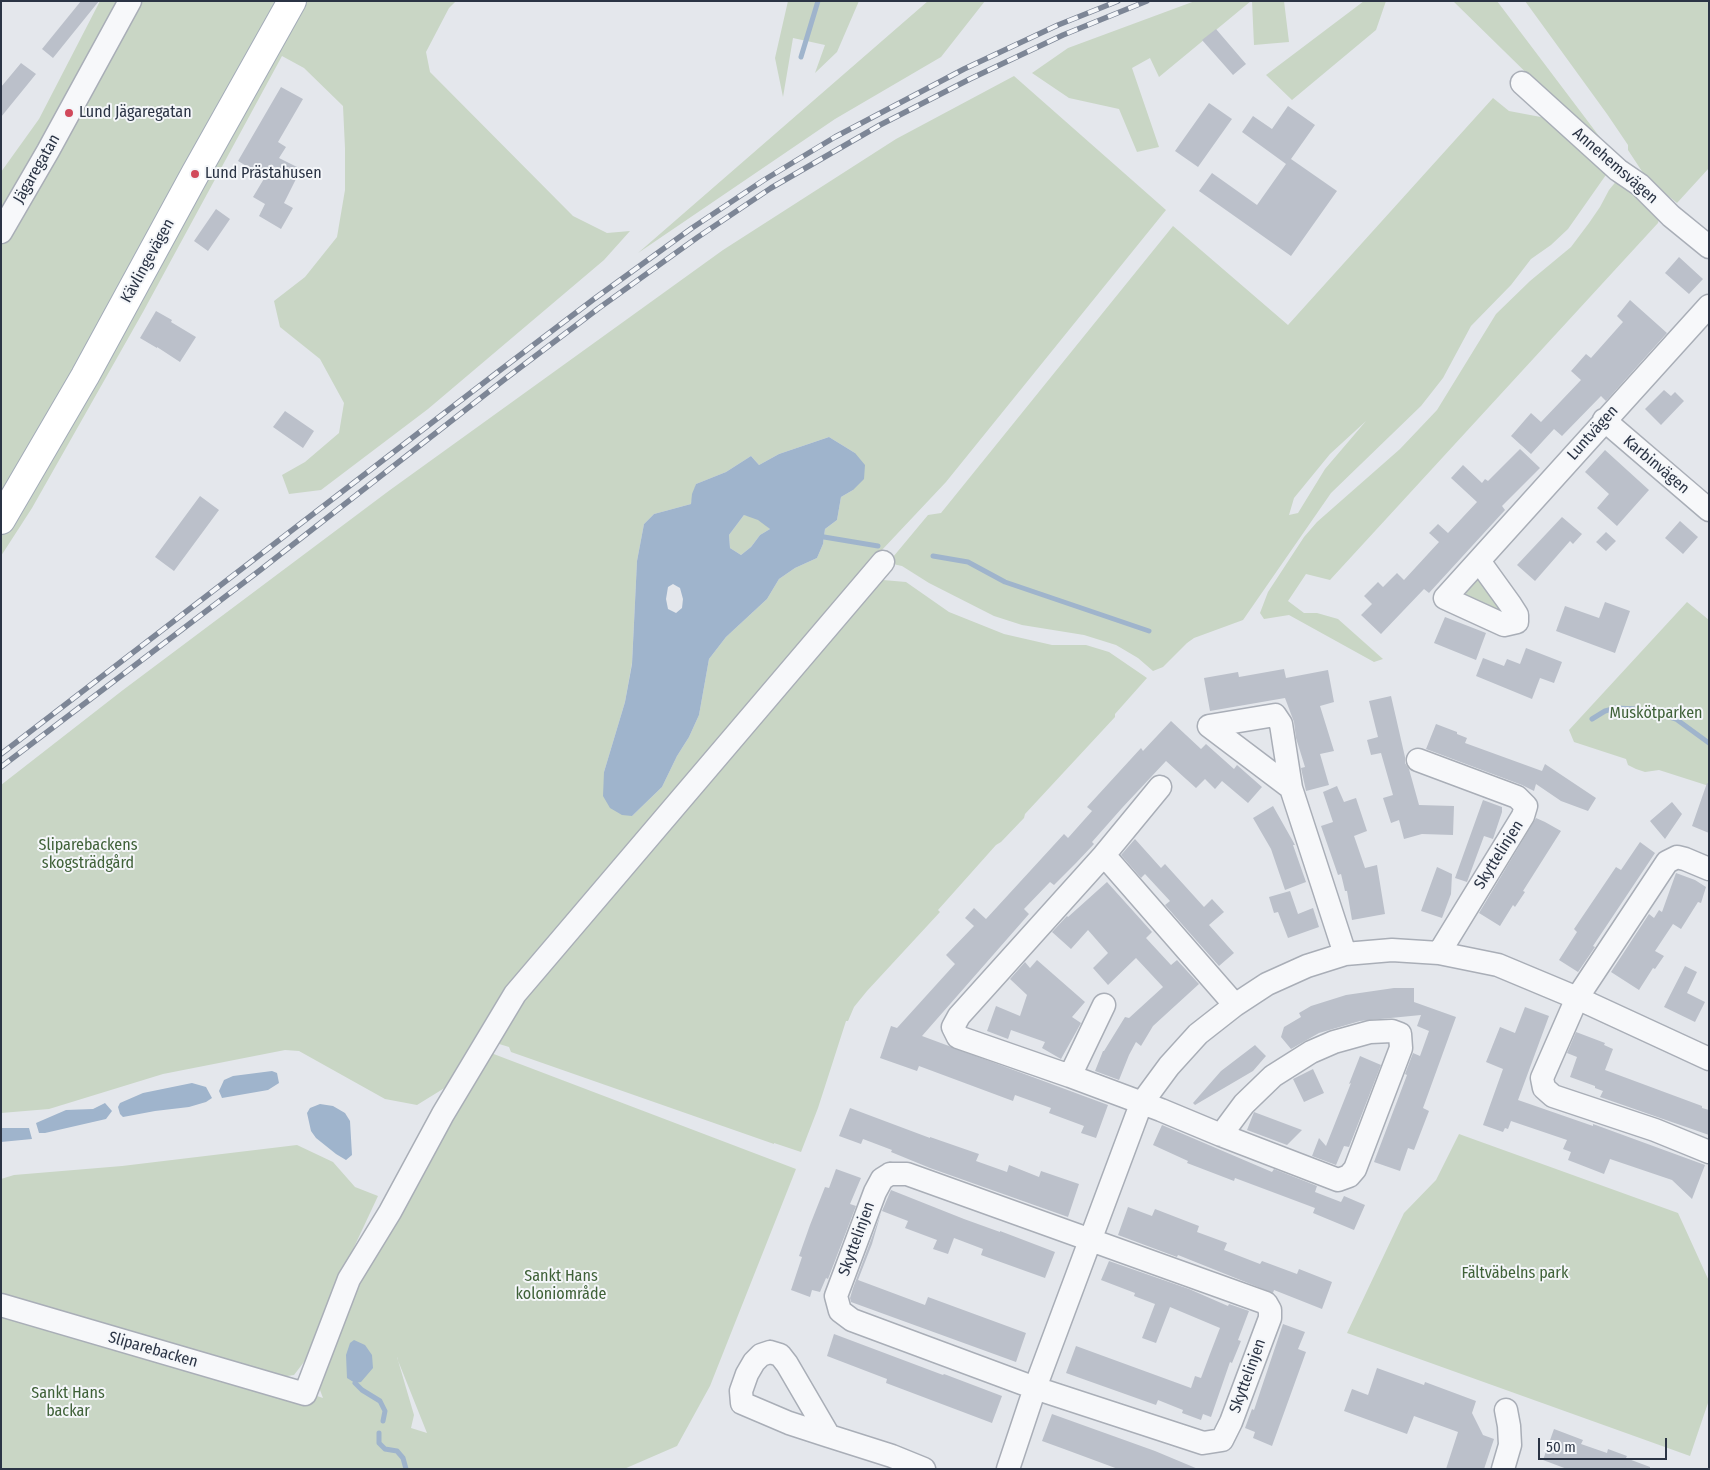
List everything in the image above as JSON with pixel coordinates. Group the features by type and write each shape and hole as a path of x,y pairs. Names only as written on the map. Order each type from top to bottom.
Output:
{"main road":[{"name":"Kävlingevägen","path":"1,520 85,376 292,1"}],"street":[{"name":"Jägaregatan","path":"2,227 48,151 130,1"},
{"name":"Annehemsvägen","path":"1522,83 1618,170 1640,185 1671,216 1709,248"},
{"name":"Luntvägen","path":"1478,561 1709,306"},
{"name":"Karbinvägen","path":"1604,420 1709,510"},
{"name":"Sliparebacken","path":"1,1305 305,1394 349,1279 390,1212 443,1114 515,994 883,562"},
{"name":"Skyttelinjen","path":"1418,760 1517,797 1526,806 1523,816 1439,952"},
{"path":"1160,787 1104,855 959,1016 954,1027 958,1037 1070,1076 1141,1104 1221,1135 1338,1180 1349,1176 1355,1169 1401,1048 1400,1034 1392,1031 1370,1032 1334,1042 1311,1052 1273,1076 1244,1104 1221,1135"},
{"path":"1291,788 1345,954"},
{"path":"1104,855 1235,1005"},
{"path":"1709,869 1677,857 1667,862 1577,998 1542,1078 1544,1088 1553,1096 1655,1130 1709,1152"},
{"path":"1008,1469 1035,1388 1141,1104 1169,1066 1198,1034 1235,1005 1267,984 1307,966 1345,954 1392,950 1439,952 1498,965 1577,998 1709,1058"},
{"path":"1070,1076 1104,1005"},
{"name":"Skyttelinjen","path":"890,1174 907,1174 1089,1241 1266,1304 1270,1310 1270,1318 1231,1422 1222,1440 1203,1443 1035,1388 852,1320 840,1312 836,1296 875,1192 882,1179 890,1174"},
{"path":"1502,1469 1510,1445 1510,1426 1506,1410"},
{"path":"829,1436 888,1462 924,1469"}],"green space":[{"path":"100,1 456,1 449,8 426,52 430,72 573,216 607,233 630,231 604,260 428,409 321,490 289,494 282,475 305,462 339,433 344,403 320,359 280,327 274,301 305,277 337,237 345,190 345,148 343,106 304,68 282,56 143,312 32,508 1,556 1,172 39,119"},
{"path":"788,1 859,1 837,52 815,73 825,45 793,38 783,97 775,58"},
{"path":"928,1 985,1 941,57 835,119 638,253"},
{"path":"1195,1 1251,1 1159,77 1150,58 1132,68 1159,147 1137,152 1119,109 1069,98 1032,73 1068,48"},
{"path":"1252,1 1284,1 1289,42 1254,45"},
{"path":"1364,1 1386,1 1376,30 1292,100 1266,75"},
{"path":"1453,1 1497,1 1608,148 1603,148"},
{"path":"1525,1 1709,1 1709,168 1677,203 1647,179 1628,150 1628,145 1607,114"},
{"name":"Sliparebackens skogsträdgård","path":"1014,76 1166,210 946,482 881,551 451,1084 417,1105 385,1099 299,1051 285,1050 163,1074 49,1109 1,1113 1,785 123,690 390,490 723,250 896,139","holes":["829,437 855,453 853,490 841,497 837,520 825,529 823,544 817,558 795,568 779,579 767,599 726,637 709,659 699,715 689,737 677,756 662,787 632,816 604,772 625,702 632,663 637,561 644,524 654,514 691,504 696,484 726,472 751,456 759,465 779,454"]},
{"path":"1493,98 1509,111 1546,118 1608,172 1568,229 1551,245 1531,259 1511,285 1471,326 1443,378 1421,406 1331,493 1243,620 1194,638 1163,667 1153,671 1138,658 1116,645 1084,635 1022,625 994,616 929,583 902,566 888,563 928,515 941,513 1173,226 1288,325","holes":["1366,421 1325,469 1298,513 1289,515 1294,498 1330,454"]},
{"path":"1618,179 1660,215 1658,223 1330,580 1306,574 1288,601 1304,613 1317,613 1338,619 1383,659 1374,662 1289,615 1264,619 1260,613 1268,592 1304,537 1317,522 1400,449 1437,410 1496,314 1530,281 1571,247"},
{"path":"744,515 760,518 770,529 760,535 751,547 741,555 730,548 729,535"},
{"path":"1479,575 1512,616 1466,599 1466,591"},
{"path":"883,580 906,582 949,612 1004,634 1052,645 1086,645 1109,652 1147,678 1115,714 1115,717 1025,814 1024,818 996,845 938,910 940,912 854,1007 848,1021 846,1021 818,1108 801,1152 511,1052 509,1047 496,1043 511,1013 876,584"},
{"name":"Muskötparken","path":"1687,602 1709,620 1709,786 1659,770 1645,772 1636,769 1628,765 1626,759 1574,742 1569,730"},
{"name":"Sankt Hans koloniområde","path":"491,1053 796,1169 710,1386 677,1446 624,1469 1,1469 1,1314 300,1398 317,1396 323,1398 317,1382 358,1280 388,1235","holes":["398,1361 427,1433 411,1428 414,1415"]},
{"name":"Fältväbelns park","path":"1459,1134 1678,1213 1709,1281 1709,1400 1690,1456 1347,1333 1404,1213 1436,1180"},
{"path":"297,1145 333,1162 355,1187 378,1196 348,1260 310,1354 294,1375 281,1377 1,1296 1,1179 14,1175 122,1166"}],"water":[{"path":"829,437 855,453 865,465 864,479 853,490 841,497 837,520 825,529 823,544 817,558 795,568 779,579 767,599 726,637 709,659 699,715 662,787 632,816 622,815 610,808 603,796 604,772 625,702 632,664 637,561 644,524 654,514 691,504 696,484 726,472 751,456 759,465 779,454","holes":["744,515 758,520 770,529 760,535 751,547 741,555 730,548 729,535","673,584 680,588 683,599 682,608 676,613 668,609 666,599 668,587"]},
{"path":"272,1071 277,1073 279,1083 268,1090 222,1098 219,1091 224,1080 233,1076"},
{"path":"192,1083 206,1087 212,1098 206,1102 189,1107 123,1117 120,1114 118,1107 120,1103 143,1093"},
{"path":"105,1103 112,1111 106,1119 39,1133 36,1123 66,1110 93,1109"},
{"path":"320,1104 333,1106 345,1113 350,1121 352,1155 346,1160 316,1138 311,1131 307,1113 310,1108"},
{"path":"1,1128 29,1128 32,1139 1,1142"},
{"path":"354,1340 365,1345 372,1355 373,1368 361,1382 355,1383 347,1378 346,1355 350,1343"}],"building":[{"path":"81,1 99,1 53,58 42,49"},
{"path":"1216,29 1246,64 1233,75 1202,40"},
{"path":"21,63 36,74 1,117 1,87"},
{"path":"281,87 303,99 278,142 286,147 279,158 301,169 284,203 293,208 281,229 259,216 265,204 253,197 265,177 238,161"},
{"path":"1209,103 1232,119 1198,167 1175,151"},
{"path":"1288,106 1315,125 1291,159 1337,191 1291,256 1199,191 1212,173 1257,205 1286,164 1242,132 1253,116 1272,129"},
{"path":"216,209 230,219 208,251 194,241"},
{"path":"1679,257 1703,279 1689,294 1665,273"},
{"path":"1630,300 1667,333 1606,401 1601,396 1562,436 1554,429 1531,454 1511,436 1531,413 1541,422 1581,380 1571,371 1586,354 1591,358 1623,322 1617,316"},
{"path":"156,311 196,337 180,362 140,338"},
{"path":"1664,390 1671,396 1675,392 1684,401 1661,425 1645,409"},
{"path":"285,411 314,431 303,448 273,427"},
{"path":"1520,449 1540,468 1502,506 1505,510 1429,593 1424,589 1381,634 1361,615 1372,604 1364,596 1378,582 1383,587 1397,573 1404,580 1439,542 1429,533 1438,524 1448,533 1477,502 1451,478 1463,465 1482,483 1485,479 1488,481"},
{"path":"1605,450 1649,490 1617,526 1597,508 1609,494 1585,472"},
{"path":"200,496 219,510 174,571 155,557"},
{"path":"1562,517 1582,534 1573,544 1570,541 1535,581 1517,565"},
{"path":"1680,521 1698,537 1683,554 1665,538"},
{"path":"1606,532 1616,541 1606,551 1596,542"},
{"path":"1605,602 1630,611 1615,653 1556,631 1565,606 1599,618"},
{"path":"1445,617 1486,633 1476,660 1434,643"},
{"path":"1526,648 1562,662 1554,683 1540,678 1532,699 1476,676 1483,658 1504,666 1507,659 1520,664"},
{"path":"1284,669 1286,678 1328,670 1334,702 1320,706 1334,751 1320,754 1329,785 1306,791 1301,768 1305,767 1296,738 1294,722 1285,698 1210,711 1204,678 1238,672 1239,677"},
{"path":"1391,696 1405,763 1409,769 1419,805 1454,806 1453,835 1422,834 1404,839 1399,820 1391,823 1383,798 1393,795 1381,753 1371,755 1367,740 1378,737 1369,701"},
{"path":"1171,721 1201,749 1206,744 1234,769 1237,765 1262,787 1248,803 1222,781 1215,789 1205,779 1196,788 1166,761 1092,842 1094,844 1076,863 1054,885 1050,882 1024,909 1029,914 922,1036 1108,1105 1096,1138 1081,1133 1084,1126 1049,1113 1051,1108 1015,1095 1013,1101 919,1066 917,1071 880,1058 891,1026 897,1028 955,964 946,955 974,926 965,918 974,908 986,919 1064,834 1068,838 1092,811 1087,807 1141,748 1143,751"},
{"path":"1436,724 1467,738 1465,743 1542,771 1545,764 1596,798 1588,811 1561,801 1536,784 1534,791 1426,749"},
{"path":"1707,783 1709,784 1709,833 1692,826"},
{"path":"1337,786 1344,802 1356,798 1367,831 1354,836 1365,868 1377,865 1385,914 1352,920 1347,891 1345,891 1341,874 1338,875 1321,826 1333,822 1323,792"},
{"path":"1483,800 1502,807 1502,812 1493,839 1484,836 1467,882 1455,878"},
{"path":"1672,802 1682,814 1665,839 1650,821"},
{"path":"1273,806 1295,845 1293,845 1306,882 1285,890 1271,849 1253,818"},
{"path":"1536,818 1561,831 1523,891 1525,892 1515,907 1513,905 1500,926 1479,913"},
{"path":"1135,839 1161,868 1165,864 1204,907 1212,899 1224,912 1209,925 1234,953 1219,966 1165,905 1170,901 1145,874 1141,878 1121,855"},
{"path":"1640,842 1655,853 1593,946 1595,947 1578,972 1559,960 1577,932 1574,929 1616,867 1621,870"},
{"path":"1437,867 1452,874 1451,894 1442,918 1421,911"},
{"path":"1676,873 1695,880 1706,887 1701,903 1698,902 1681,929 1673,924 1655,951 1664,956 1655,969 1653,968 1639,990 1611,972 1649,914 1654,918 1659,910 1662,912"},
{"path":"1107,882 1152,932 1146,938 1171,965 1177,960 1199,984 1153,1026 1141,1046 1136,1042 1119,1080 1095,1071 1103,1051 1125,1017 1129,1018 1163,987 1136,958 1108,985 1093,968 1108,953 1088,930 1071,949 1052,932 1067,916"},
{"path":"1290,891 1298,914 1313,908 1319,927 1288,938 1278,912 1274,913 1269,897"},
{"path":"1037,960 1085,1002 1072,1017 1081,1023 1061,1059 1042,1048 1045,1042 1011,1030 1008,1039 987,1031 996,1006 1020,1016 1027,995 1010,979 1025,962 1030,968"},
{"path":"1685,966 1697,972 1687,993 1705,1002 1695,1022 1664,1007"},
{"path":"1394,988 1414,988 1414,1002 1456,1017 1423,1108 1429,1111 1414,1150 1408,1148 1400,1171 1374,1162 1407,1075 1405,1074 1413,1053 1420,1056 1429,1031 1417,1026 1421,1015 1360,1021 1319,1033 1291,1049 1281,1037 1284,1027 1301,1017 1299,1013 1311,1006 1346,995"},
{"path":"1525,1007 1549,1016 1518,1100 1593,1126 1593,1124 1705,1165 1692,1199 1672,1180 1610,1159 1604,1174 1568,1160 1571,1152 1563,1149 1567,1140 1511,1121 1508,1129 1505,1128 1503,1132 1483,1125 1503,1069 1486,1062 1500,1027 1515,1033"},
{"path":"1576,1032 1605,1043 1604,1045 1613,1049 1605,1070 1709,1110 1709,1135 1600,1097 1603,1091 1570,1077 1577,1057 1567,1053"},
{"path":"1255,1045 1266,1056 1253,1071 1195,1105 1193,1103 1221,1071"},
{"path":"1360,1056 1381,1065 1349,1147 1344,1146 1336,1165 1312,1156 1319,1138 1326,1146"},
{"path":"1313,1069 1324,1093 1304,1102 1293,1079"},
{"path":"850,1108 979,1154 976,1161 1007,1172 1009,1165 1039,1177 1041,1171 1079,1184 1068,1217 930,1168 863,1139 861,1144 839,1136"},
{"path":"1254,1112 1302,1130 1287,1145 1247,1130"},
{"path":"1162,1125 1272,1172 1274,1169 1317,1186 1315,1192 1341,1202 1344,1196 1365,1205 1354,1230 1313,1213 1315,1208 1235,1178 1234,1181 1187,1163 1188,1161 1153,1145"},
{"path":"836,1169 861,1178 850,1204 856,1206 828,1279 826,1278 820,1292 812,1290 810,1297 791,1290 802,1257 799,1256 810,1225 825,1187 829,1188"},
{"path":"891,1190 1055,1252 1045,1278 981,1255 983,1249 954,1238 948,1254 933,1249 937,1240 905,1228 908,1221 882,1211"},
{"path":"1128,1207 1152,1216 1155,1209 1199,1226 1197,1232 1227,1243 1224,1250 1260,1264 1262,1261 1297,1274 1299,1269 1332,1282 1322,1309 1274,1290 1273,1293 1178,1255 1177,1257 1118,1235"},
{"path":"881,1213 872,1244 858,1280 925,1305 928,1297 1026,1333 1016,1362 851,1302 850,1298 853,1288"},
{"path":"1109,1261 1189,1289 1228,1306 1229,1304 1249,1311 1238,1340 1241,1341 1232,1363 1230,1362 1211,1417 1203,1414 1201,1420 1182,1413 1183,1410 1158,1400 1156,1405 1066,1373 1076,1346 1191,1388 1195,1376 1201,1378 1220,1328 1170,1307 1156,1343 1142,1338 1155,1304 1134,1296 1135,1293 1101,1280"},
{"path":"1283,1324 1305,1332 1298,1349 1306,1352 1272,1446 1253,1438 1255,1432 1245,1428 1252,1409 1254,1410"},
{"path":"834,1334 1002,1396 992,1423 886,1383 887,1379 827,1356"},
{"path":"1377,1368 1424,1385 1425,1382 1476,1401 1472,1413 1483,1435 1494,1439 1484,1469 1446,1469 1458,1432 1414,1416 1407,1434 1344,1411 1352,1389 1368,1395"},
{"path":"1052,1414 1155,1451 1198,1469 1118,1469 1042,1441"},
{"path":"1554,1429 1583,1440 1581,1444 1607,1453 1608,1449 1627,1456 1626,1458 1650,1467 1650,1469 1567,1469 1543,1460"}],"waterway":[{"path":"801,57 818,1"},
{"path":"824,537 878,546"},
{"path":"933,556 968,562 1005,582 1149,631"},
{"path":"1592,719 1605,711 1616,708 1637,709 1657,713 1676,719 1709,743"},
{"path":"355,1383 362,1390 380,1401 385,1411 383,1421"},
{"path":"379,1433 379,1443 385,1449 397,1451 403,1458 406,1469"}],"railway":[{"path":"1,754 499,371 692,228 764,180 835,137 964,69 1058,25 1118,1"},
{"path":"1,767 259,571 599,308 698,237 771,188 880,125 970,79 1063,35 1147,1"}],"place":[{"name":"Lund Jägaregatan","path":"69,113"},
{"name":"Lund Prästahusen","path":"195,174"}],"park label":[{"name":"Sankt Hans backar","path":"68,1403"}]}
